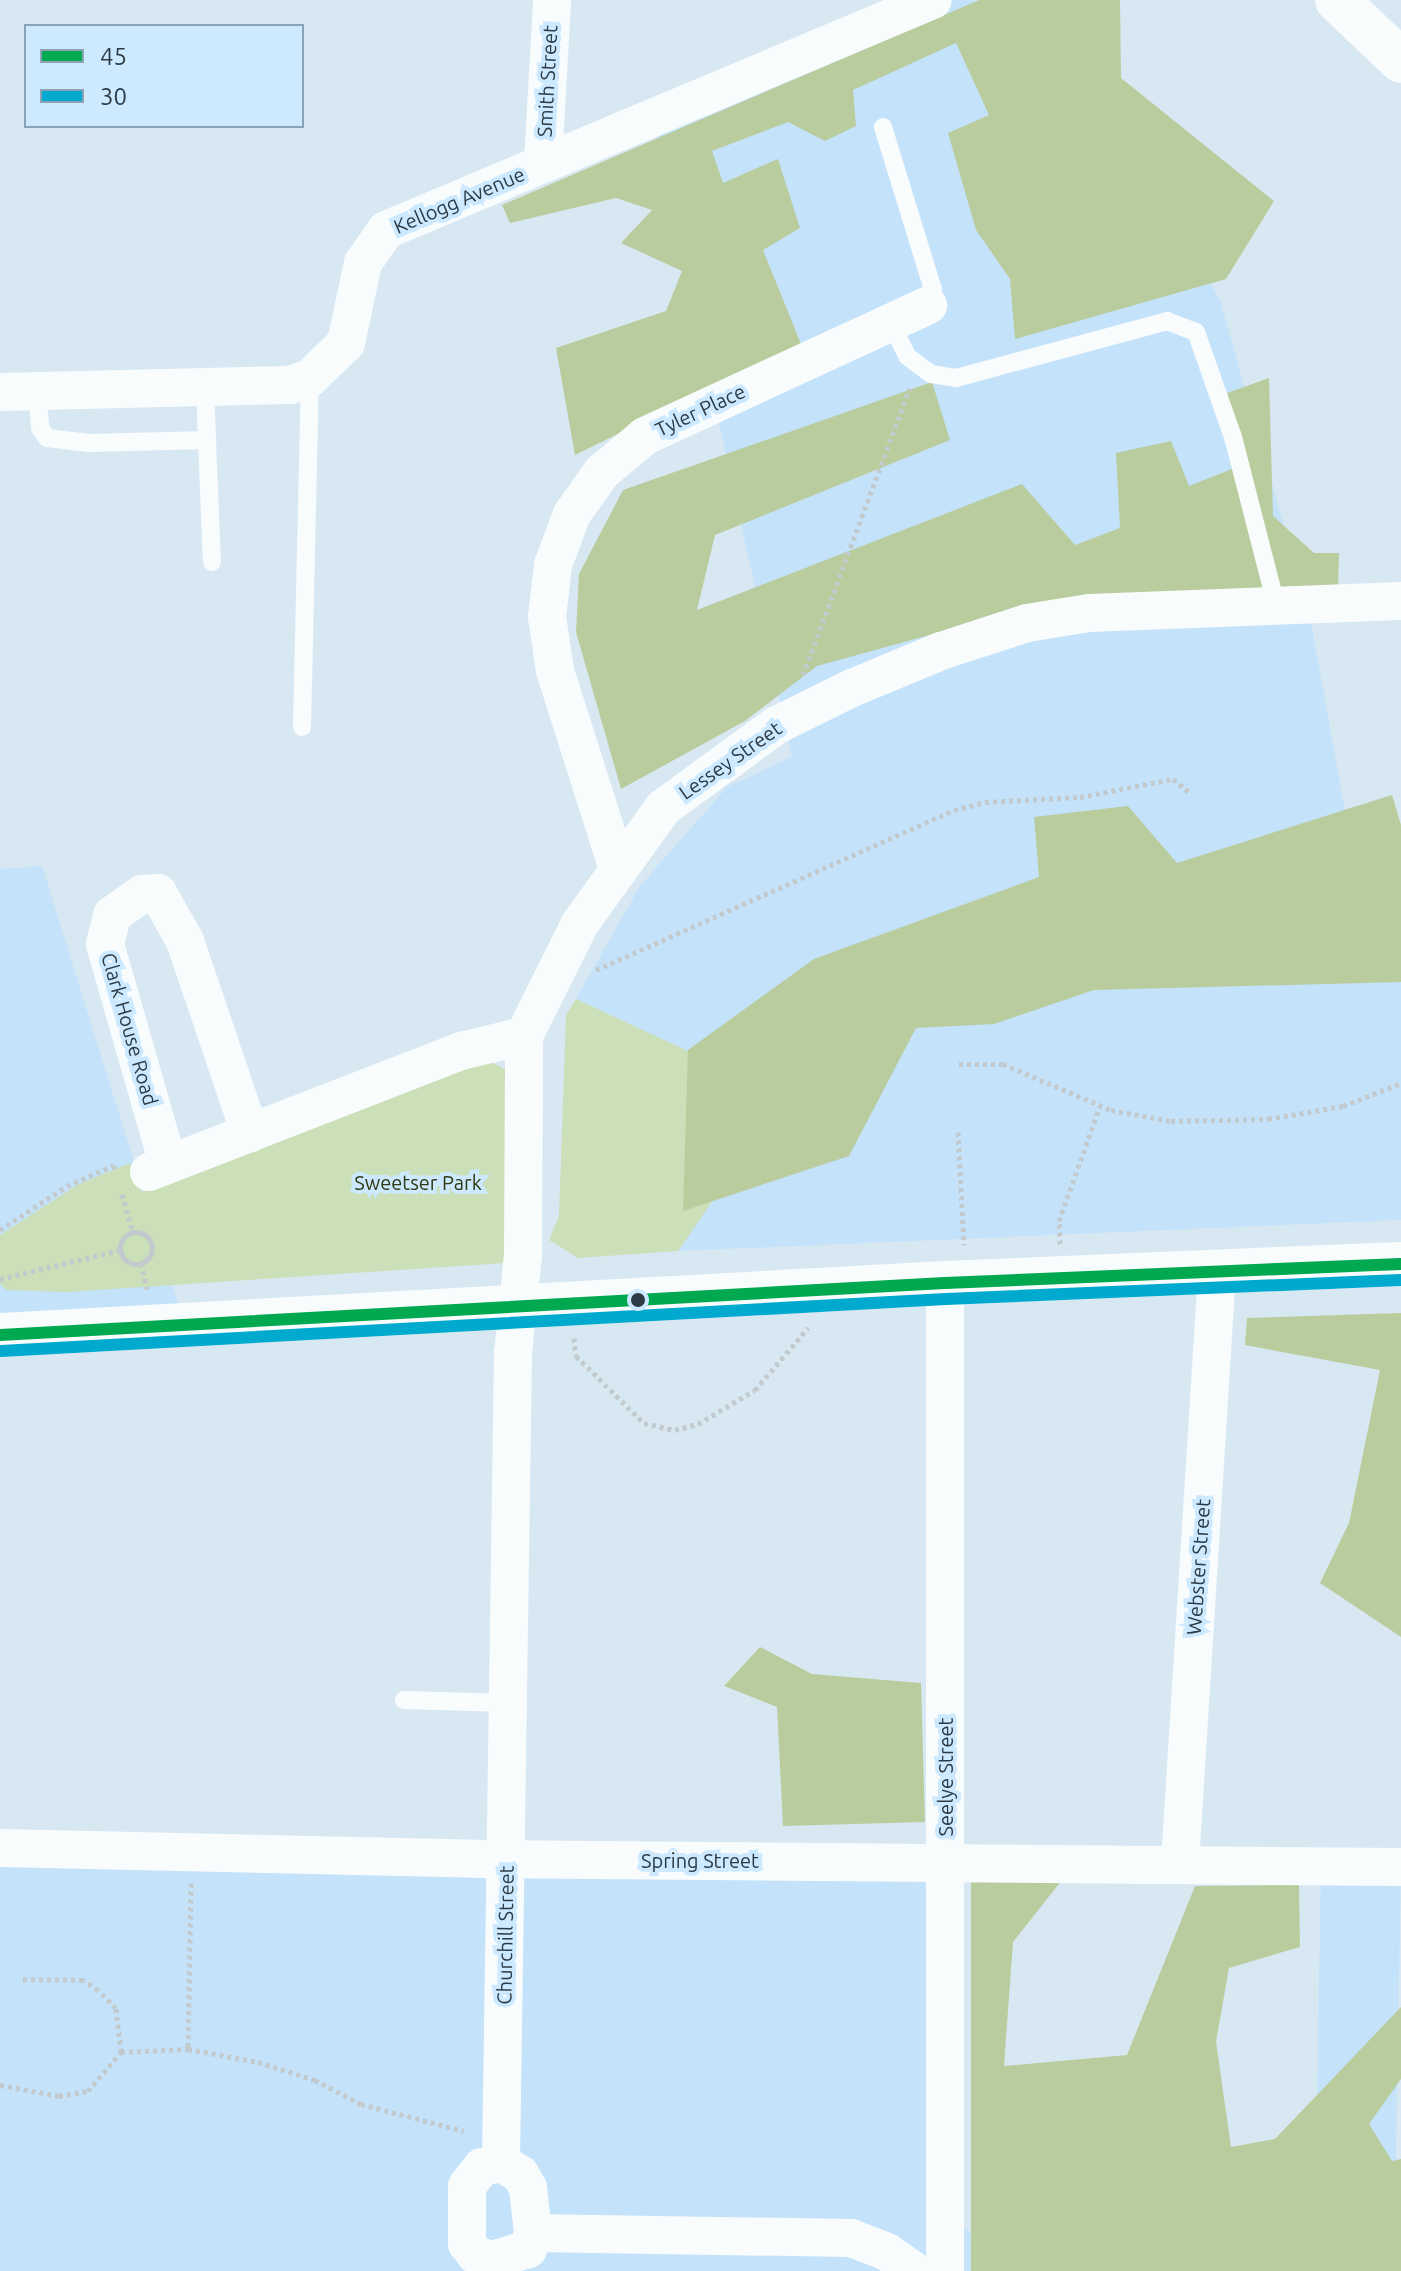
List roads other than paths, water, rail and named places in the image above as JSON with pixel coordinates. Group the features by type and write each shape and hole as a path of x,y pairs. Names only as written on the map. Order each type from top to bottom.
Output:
{"main road":[{"path":"1337,0 1401,61"},
{"path":"0,1335 517,1308 954,1264 1061,1277 1401,1264"}],"street":[{"name":"Smith Street","path":"543,163 552,0"},
{"name":"Kellogg Avenue","path":"310,378 346,343 363,263 386,230 933,0"},
{"name":"Tyler Place","path":"617,866 555,670 547,617 553,565 572,514 602,472 645,436 928,305"},
{"path":"18,391 290,385 310,378"},
{"name":"Lessey Street","path":"524,1036 579,925 617,866 663,808 697,780 801,713 941,651 1027,623 1149,607 1401,601"},
{"name":"Clark House Road","path":"158,893 185,941 250,1133 143,1167 105,944 112,915 142,894 158,893"},
{"path":"250,1133 461,1051 524,1036"},
{"name":"Churchill Street","path":"501,2163 517,1308 523,1255 524,1036"},
{"name":"Seelye Street","path":"945,2271 945,1861 954,1264"},
{"name":"Webster Street","path":"1180,1863 1217,1271"},
{"name":"Spring Street","path":"0,1848 507,1858 1401,1867"},
{"path":"501,2163 520,2174 528,2188 533,2233 528,2249 513,2257 493,2260 476,2255 467,2244 470,2176 501,2163"},
{"path":"533,2233 851,2238 887,2252 914,2271"}],"lane":[{"name":"Tyler Place","path":"883,127 933,290 928,305"},
{"path":"890,322 907,356 931,374 956,378 1167,321 1196,332 1233,437 1276,604"},
{"path":"302,727 310,378"},
{"path":"205,387 212,562"},
{"path":"18,391 40,428 58,441 207,440"},
{"path":"404,1700 509,1703"}],"park label":[{"name":"Sweetser Park","path":"418,1182"}]}
